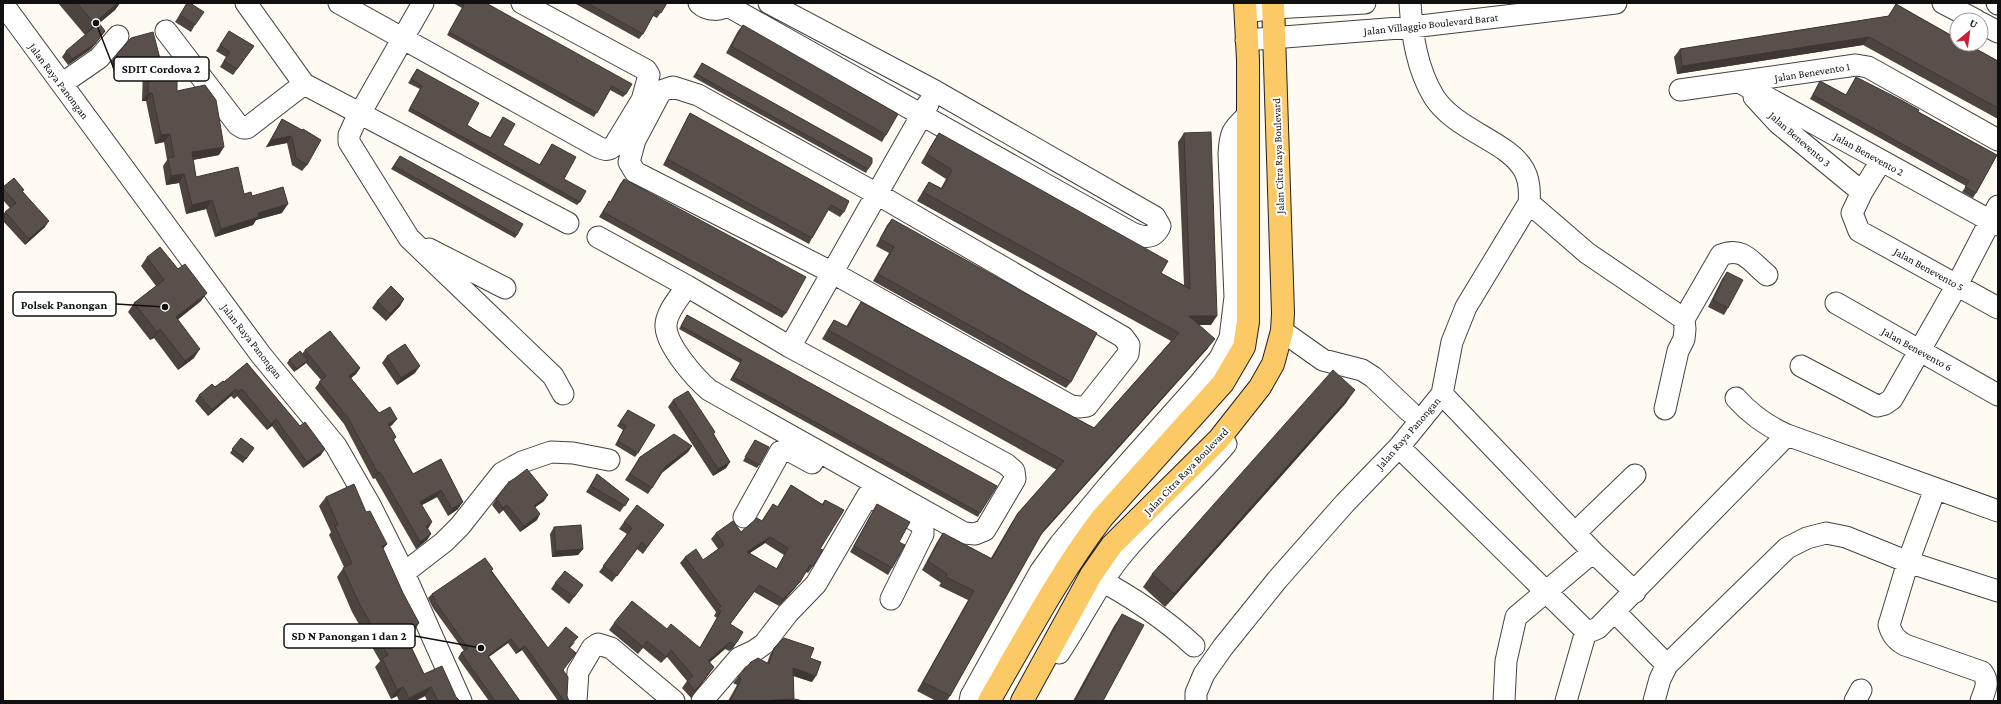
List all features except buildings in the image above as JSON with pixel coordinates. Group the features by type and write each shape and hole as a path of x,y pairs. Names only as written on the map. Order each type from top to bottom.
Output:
{"main road":[{"name":"Jalan Citra Raya Boulevard","path":"1022,701 1097,578 1112,545 1199,467 1260,387 1273,364 1280,338 1274,6"},
{"path":"988,701 1002,660 1048,578 1085,541 1104,504 1167,433 1223,383 1226,362 1244,347 1248,322 1242,297 1239,210 1247,116 1245,8"}],"street":[{"path":"246,3 304,84 568,223"},
{"path":"339,3 598,147 610,150 614,146 642,100 649,75 646,70 522,3"},
{"path":"423,3 360,114 349,135 349,142 409,238 553,376 563,394"},
{"path":"699,3 703,7 716,10 729,4 1132,233 1141,237 1150,236 1157,232 1160,226 1155,217 935,91 770,3"},
{"path":"1245,8 1365,3"},
{"path":"1410,3 1412,26 1419,63 1435,98 1447,112 1458,122 1514,158 1524,170 1530,193 1529,203 1587,253 1684,318"},
{"name":"Jalan Villaggio Boulevard Barat","path":"1246,40 1274,39 1412,26 1616,3"},
{"path":"1943,3 1960,12"},
{"name":"Jalan Raya Panongan","path":"3,4 63,83 125,172 261,355 336,446 370,505 404,573 461,701"},
{"path":"1989,27 1998,32"},
{"path":"166,31 238,125 243,128 247,128 304,84"},
{"path":"63,83 99,58 118,36"},
{"name":"Jalan Benevento 1","path":"1680,90 1741,83 1856,65 1868,68 1998,140"},
{"name":"Jalan Benevento 2","path":"1741,83 1880,161 1995,217"},
{"name":"Jalan Benevento 3","path":"1741,83 1778,123 1862,192"},
{"path":"673,86 684,89 877,194 1123,337 1129,345 1128,354 1087,406 1071,406 833,273 635,172 629,162 635,140 661,91 673,86"},
{"path":"790,346 833,273 935,91"},
{"path":"1862,192 1880,161"},
{"name":"Jalan Benevento 5","path":"1862,192 1852,213 1859,231 1998,308"},
{"name":"Jalan Raya Panongan","path":"1196,701 1196,693 1204,674 1227,642 1277,580 1329,521 1399,447 1442,394 1452,342 1466,306 1529,203"},
{"path":"1801,366 1877,406 1885,404 1892,399 1921,351 1995,217"},
{"path":"598,237 687,286 790,346 1006,464 1014,471 1015,479 985,530 975,534 964,533 709,390 694,377 669,338 666,327 668,316 687,286"},
{"path":"409,238 505,288"},
{"path":"1665,409 1678,351 1684,339 1684,318 1721,255 1731,251 1740,252 1767,275"},
{"name":"Jalan Benevento 6","path":"1836,303 1998,395"},
{"path":"1280,338 1323,360 1362,370 1372,377 1410,412"},
{"path":"1442,394 1593,552 1635,592"},
{"path":"1736,398 1766,425 1787,435 1935,489 1998,510"},
{"path":"1399,447 1586,631 1591,631 1598,628 1615,612 1787,435"},
{"path":"744,517 780,452 783,450 798,455 918,522 923,529 923,534 891,599"},
{"path":"404,573 444,542 460,526 502,472 522,462 551,452 573,452 609,460"},
{"path":"1575,533 1635,476"},
{"path":"1935,489 1908,562 1889,625 1897,640 1905,645 1982,672 1987,680 1981,701"},
{"path":"702,701 740,658 764,644 788,613 816,584 868,495"},
{"path":"1654,701 1660,679 1667,665 1769,564 1787,548 1807,538 1826,533 1846,537 1908,562 1998,591"},
{"path":"1504,701 1506,661 1516,617 1593,552"},
{"path":"1028,701 1097,578 1142,604 1194,646"},
{"path":"1615,612 1667,665"},
{"path":"1566,701 1586,631"},
{"path":"576,701 578,672 592,648 598,644 611,648 674,701"},
{"path":"970,701 971,696 1002,660"}],"place":[{"name":"SDIT Cordova 2","path":"96,23"},
{"name":"Polsek Panongan","path":"165,307"},
{"name":"SD N Panongan 1 dan 2","path":"481,648"}]}
